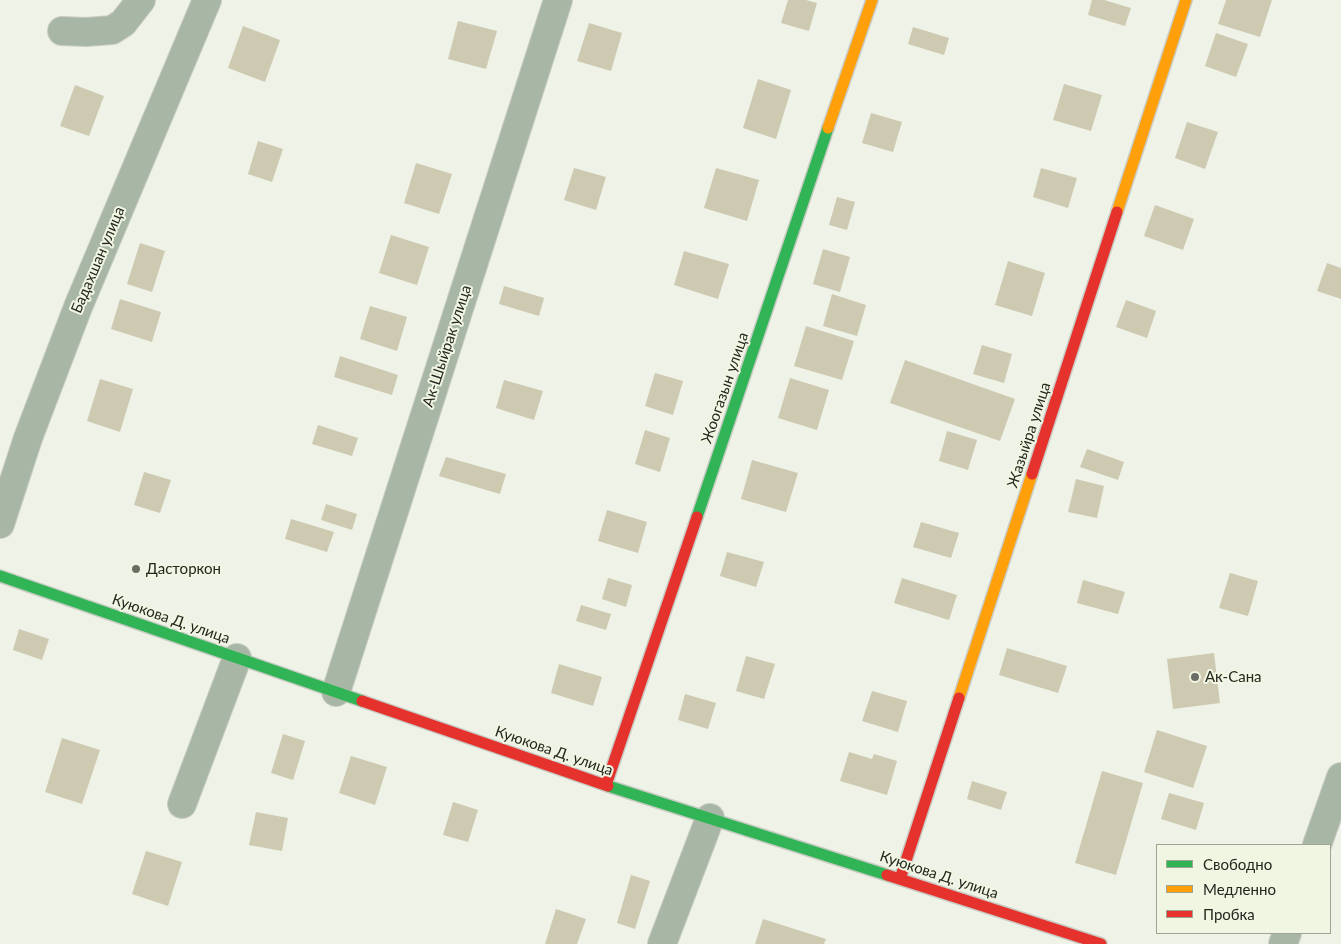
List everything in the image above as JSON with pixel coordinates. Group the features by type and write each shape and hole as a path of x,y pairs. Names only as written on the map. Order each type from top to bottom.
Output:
{"street":[{"path":"62,32 112,30 123,22 141,0"},
{"name":"Бадахшан улица","path":"0,524 28,438 78,307 207,0"},
{"name":"Ак-Шыйрак улица","path":"336,692 558,0"},
{"name":"Жоогазын улица","path":"606,785 872,0"},
{"name":"Жазыйра улица","path":"900,879 1186,0"},
{"name":"Куюкова Д. улица","path":"0,576 606,785 1101,944"},
{"path":"182,804 237,658"},
{"path":"1317,844 1341,777"},
{"path":"662,944 710,818"}],"building":[{"path":"788,0 806,0 817,3 809,31 781,23"},
{"path":"1092,0 1104,0 1131,8 1125,26 1088,15"},
{"path":"1226,0 1272,0 1260,37 1218,24"},
{"path":"458,21 497,31 486,69 448,59"},
{"path":"589,23 622,33 611,71 577,61"},
{"path":"243,26 280,40 265,82 228,68"},
{"path":"913,27 949,38 944,55 908,44"},
{"path":"1216,33 1248,44 1236,77 1205,66"},
{"path":"758,79 791,90 776,139 743,128"},
{"path":"1064,84 1102,95 1091,131 1053,120"},
{"path":"75,85 104,96 89,136 60,126"},
{"path":"871,113 902,122 893,152 862,143"},
{"path":"1187,122 1218,132 1205,169 1175,158"},
{"path":"258,141 283,149 272,182 248,174"},
{"path":"416,163 452,174 439,214 404,203"},
{"path":"574,168 606,177 596,210 564,200"},
{"path":"716,168 759,180 747,221 704,208"},
{"path":"1041,168 1077,178 1068,208 1033,197"},
{"path":"837,197 855,202 847,230 829,225"},
{"path":"1155,205 1194,219 1183,250 1144,236"},
{"path":"391,235 429,247 417,285 379,273"},
{"path":"140,243 165,251 152,292 127,284"},
{"path":"823,249 850,257 840,292 813,284"},
{"path":"684,251 729,264 718,299 674,285"},
{"path":"1008,261 1045,273 1032,316 995,305"},
{"path":"1327,263 1341,268 1341,299 1317,291"},
{"path":"504,286 544,298 539,316 499,304"},
{"path":"832,294 866,305 857,336 823,326"},
{"path":"120,299 161,312 152,342 111,329"},
{"path":"1126,300 1156,311 1147,338 1116,327"},
{"path":"370,306 407,317 397,351 360,339"},
{"path":"806,326 854,341 842,380 794,366"},
{"path":"982,345 1012,354 1004,383 973,374"},
{"path":"340,356 398,375 392,395 334,377"},
{"path":"905,360 1015,399 1000,441 890,403"},
{"path":"655,373 683,381 673,415 645,406"},
{"path":"790,378 829,390 817,430 778,418"},
{"path":"100,379 133,389 120,432 87,421"},
{"path":"504,380 543,391 534,420 496,408"},
{"path":"318,425 358,438 352,456 312,444"},
{"path":"645,430 670,438 660,472 635,464"},
{"path":"947,431 977,440 968,470 939,461"},
{"path":"1087,449 1124,462 1118,480 1080,467"},
{"path":"446,457 506,474 500,494 439,476"},
{"path":"752,460 798,473 786,512 741,499"},
{"path":"144,472 171,480 160,513 134,505"},
{"path":"1076,479 1104,486 1097,518 1068,512"},
{"path":"326,504 357,514 352,530 321,520"},
{"path":"607,510 647,522 638,553 598,541"},
{"path":"291,519 334,532 327,552 285,539"},
{"path":"921,522 959,533 951,558 913,547"},
{"path":"727,552 764,562 756,587 720,576"},
{"path":"1230,573 1258,581 1248,616 1219,608"},
{"path":"608,578 632,585 626,607 602,599"},
{"path":"902,578 957,595 949,620 894,603"},
{"path":"1083,580 1125,592 1118,614 1077,603"},
{"path":"581,605 611,614 606,630 576,621"},
{"path":"19,629 49,639 42,660 13,650"},
{"path":"1007,648 1067,666 1058,693 999,675"},
{"path":"1214,653 1220,703 1173,709 1167,659"},
{"path":"746,656 775,664 764,699 736,691"},
{"path":"559,664 602,677 593,706 551,693"},
{"path":"872,691 907,701 898,732 862,721"},
{"path":"685,694 716,703 708,729 678,720"},
{"path":"1157,730 1207,746 1193,788 1144,772"},
{"path":"283,734 305,741 293,780 271,773"},
{"path":"62,738 100,750 82,804 45,792"},
{"path":"849,752 872,759 874,754 897,761 887,795 840,781"},
{"path":"351,756 387,767 375,805 339,793"},
{"path":"1102,771 1143,783 1116,875 1075,863"},
{"path":"972,781 1007,792 1001,810 967,799"},
{"path":"1169,793 1204,803 1196,830 1161,819"},
{"path":"453,802 478,810 468,842 443,835"},
{"path":"256,812 288,818 282,851 249,845"},
{"path":"146,851 182,862 168,906 132,894"},
{"path":"631,875 650,881 635,929 617,923"},
{"path":"556,909 586,919 577,944 545,944"},
{"path":"763,919 826,939 824,944 755,944"}],"traffic: fast":[{"path":"697,517 828,128"},
{"path":"0,576 362,701"},
{"path":"608,786 887,875"}],"traffic: slow":[{"path":"828,128 872,0"},
{"path":"1117,212 1186,0"},
{"path":"959,698 1032,474"}],"traffic: jam":[{"path":"1032,474 1117,212"},
{"path":"606,785 697,517"},
{"path":"900,879 959,698"},
{"path":"362,701 608,786"},
{"path":"887,875 1101,944"}],"place":[{"name":"Дасторкон","path":"136,569"},
{"name":"Ак-Сана","path":"1195,677"}]}
